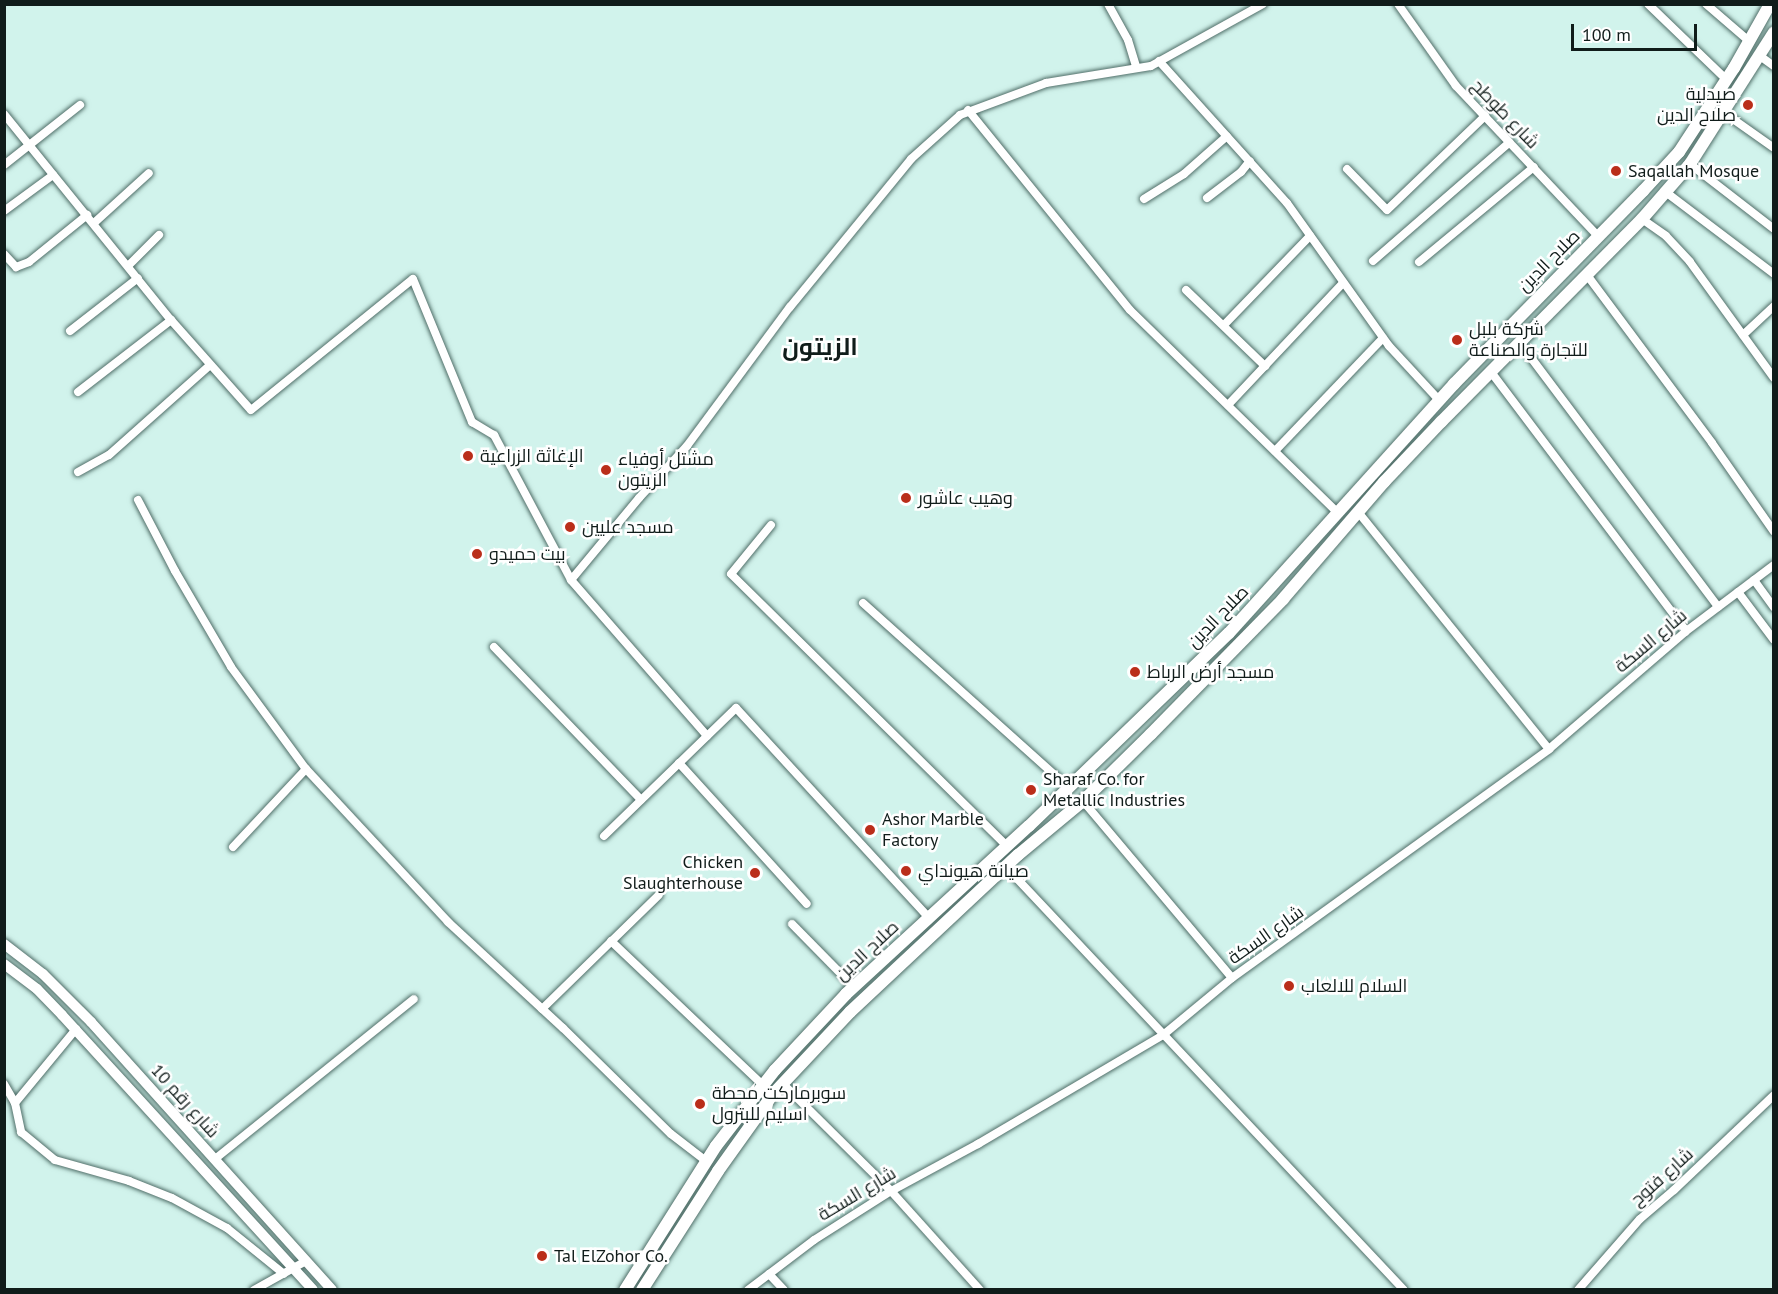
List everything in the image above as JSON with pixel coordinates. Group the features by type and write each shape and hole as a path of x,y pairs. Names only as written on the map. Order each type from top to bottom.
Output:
{"highway":[{"name":"صلاح الدين","path":"625,1290 706,1161 763,1085 854,987 1070,788 1229,633 1439,400 1679,152 1726,80 1770,4"},
{"name":"صلاح الدين","path":"642,1290 718,1171 782,1083 849,1012 1006,868 1083,801 1247,638 1384,482 1667,193 1690,164 1773,32"}],"main road":[{"name":"شارع رقم 10","path":"4,944 57,987 332,1290"},
{"name":"شارع رقم 10","path":"4,964 37,989 76,1029 289,1271 313,1290"}],"street":[{"path":"1108,4 1128,40 1136,67"},
{"path":"571,580 639,498 687,446 790,308 911,159 968,110 1046,83 1159,62 1263,4"},
{"name":"شارع طوطح","path":"1398,4 1456,86 1599,237"},
{"path":"1648,4 1726,80"},
{"path":"1706,4 1749,41"},
{"path":"1760,56 1773,66"},
{"path":"1159,62 1287,203 1383,338 1439,400"},
{"path":"4,165 80,105"},
{"path":"968,110 1130,310 1337,512"},
{"path":"1723,112 1773,148"},
{"path":"4,114 171,320 251,410 412,279 472,422 494,435 571,580 707,736"},
{"path":"1347,169 1387,210 1485,116"},
{"path":"1144,199 1184,174 1227,136"},
{"path":"1373,261 1510,142"},
{"path":"1208,198 1242,172 1250,160"},
{"path":"1690,164 1773,229"},
{"path":"1419,262 1534,167"},
{"path":"94,223 149,172"},
{"path":"4,211 53,175"},
{"path":"1667,193 1773,274"},
{"path":"4,254 16,267 29,262 87,215"},
{"path":"1642,219 1680,250 1773,378"},
{"path":"128,266 159,235"},
{"path":"1224,325 1310,236"},
{"path":"1587,275 1712,443 1773,532"},
{"path":"70,331 138,278"},
{"path":"1228,405 1343,283"},
{"path":"1186,290 1265,366"},
{"path":"1743,335 1762,320 1773,306"},
{"path":"78,392 171,320"},
{"path":"1275,451 1383,338"},
{"path":"1520,343 1718,607"},
{"path":"78,472 109,455 210,365"},
{"path":"1491,372 1686,629 1685,632"},
{"path":"138,500 175,571 231,667 306,769 448,922 671,1134 706,1161"},
{"path":"1359,513 1550,748"},
{"path":"771,525 731,574 1007,846"},
{"name":"شارع السكة","path":"748,1290 814,1240 891,1191 978,1144 1163,1035 1232,978 1550,748 1685,632 1773,565"},
{"path":"1754,580 1773,608"},
{"path":"1738,592 1773,640"},
{"path":"864,603 1070,788"},
{"path":"494,647 641,800"},
{"path":"604,836 736,708 929,918"},
{"path":"679,763 807,904"},
{"path":"233,848 306,769"},
{"path":"1083,801 1232,978"},
{"path":"1006,868 1404,1290"},
{"path":"542,1009 659,895"},
{"path":"792,924 854,987"},
{"path":"611,941 763,1085"},
{"path":"215,1159 414,999"},
{"path":"15,1103 76,1029"},
{"path":"782,1083 891,1191 980,1290"},
{"path":"4,1084 15,1103 21,1132 55,1160 129,1181 172,1198 227,1228 289,1271"},
{"name":"شارع فتوح","path":"1578,1290 1640,1219 1674,1190 1773,1095"},
{"path":"254,1290 306,1261"},
{"path":"770,1274 784,1290"}],"place":[{"name":"صيدلية صلاح الدين","path":"1748,105"},
{"name":"Saqallah Mosque","path":"1616,171"},
{"name":"شركة بلبل للتجارة والصناعة","path":"1457,340"},
{"name":"الإغاثة الزراعية","path":"468,456"},
{"name":"مشتل أوفياء الزيتون","path":"606,470"},
{"name":"وهيب عاشور","path":"906,498"},
{"name":"مسجد عليين","path":"570,527"},
{"name":"بيت حميدو","path":"477,554"},
{"name":"مسجد أرض الرباط","path":"1135,672"},
{"name":"Sharaf Co. for Metallic Industries","path":"1031,790"},
{"name":"Ashor Marble Factory","path":"870,830"},
{"name":"صيانة هيونداي","path":"906,871"},
{"name":"Chicken Slaughterhouse","path":"755,873"},
{"name":"السلام للالعاب","path":"1289,986"},
{"name":"سوبرماركت محطة اسليم للبترول","path":"700,1104"},
{"name":"Tal ElZohor Co.","path":"542,1256"}],"district":[{"name":"الزيتون","path":"820,347"}]}
